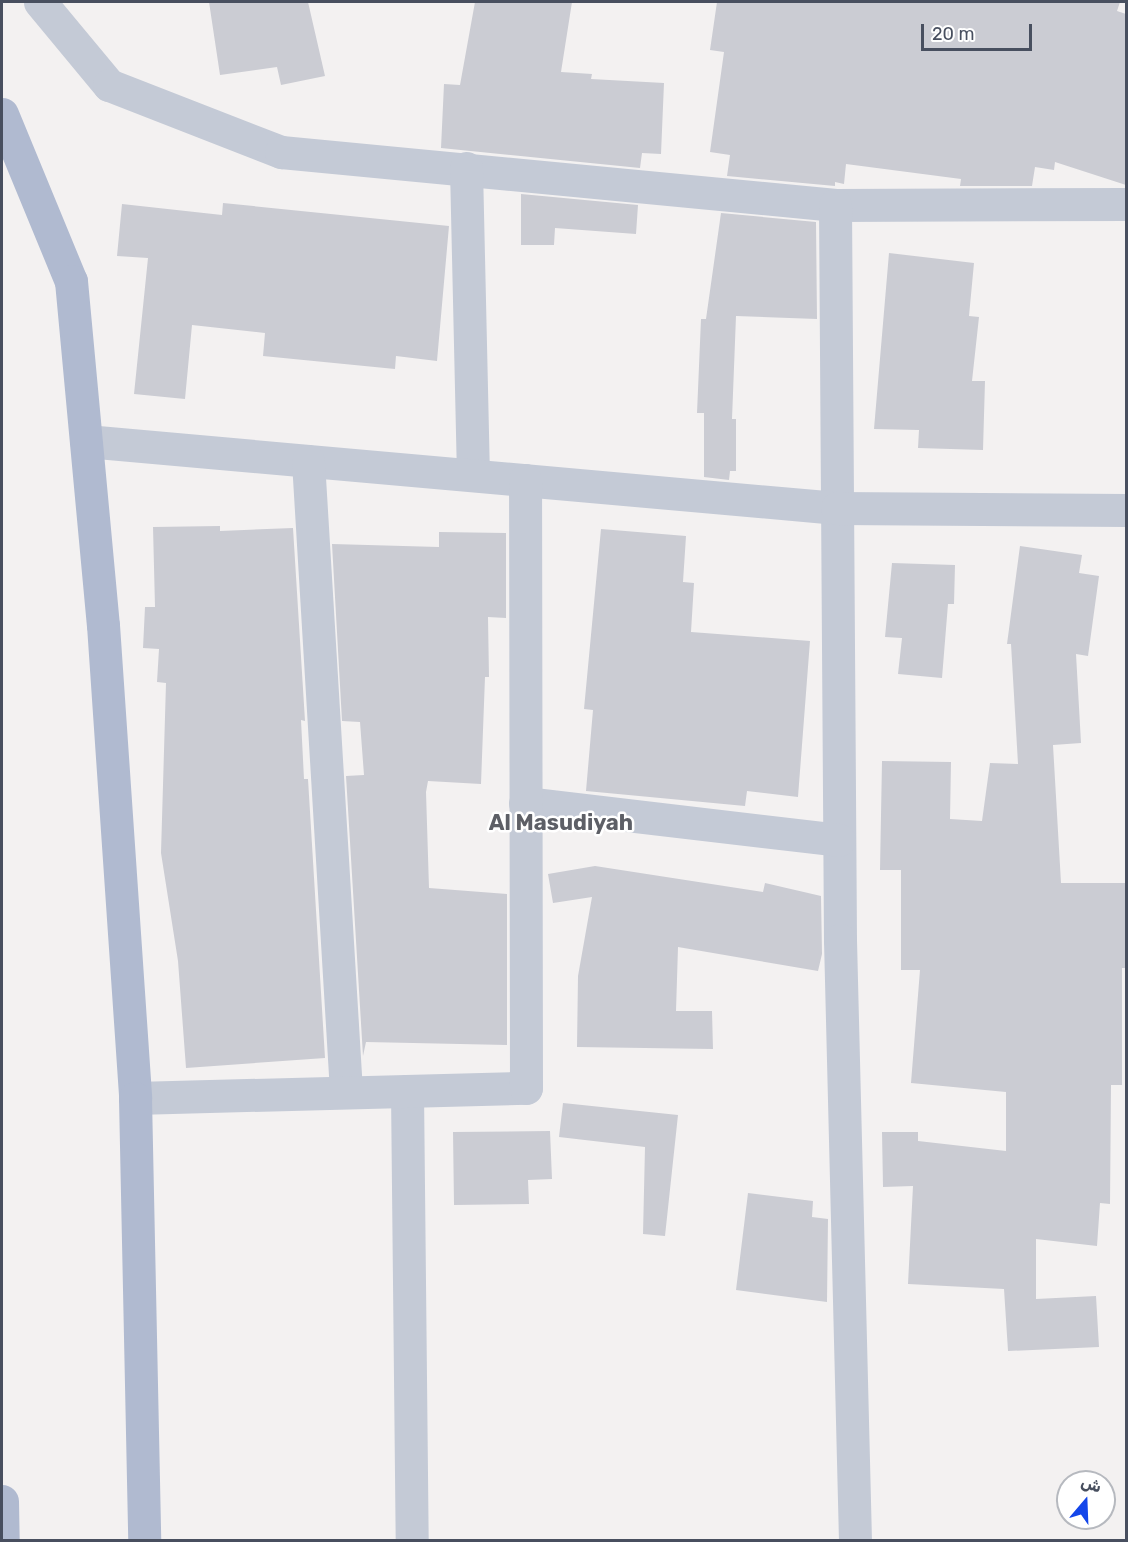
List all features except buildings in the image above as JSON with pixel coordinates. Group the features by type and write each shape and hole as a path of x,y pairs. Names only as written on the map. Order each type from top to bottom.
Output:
{"main road":[{"path":"2,114 72,281 103,625 135,1098 144,1540"},
{"path":"2,1501 3,1540"}],"street":[{"path":"40,2 109,85 281,152 835,205 1126,204"},
{"path":"466,168 473,475"},
{"path":"835,205 840,840 855,1540"},
{"path":"86,441 837,508 1126,510"},
{"path":"308,460 346,1092"},
{"path":"135,1098 526,1088 525,480"},
{"path":"525,803 840,840"},
{"path":"407,1090 412,1540"}],"district":[{"name":"Al Masudiyah","path":"561,823"}]}
